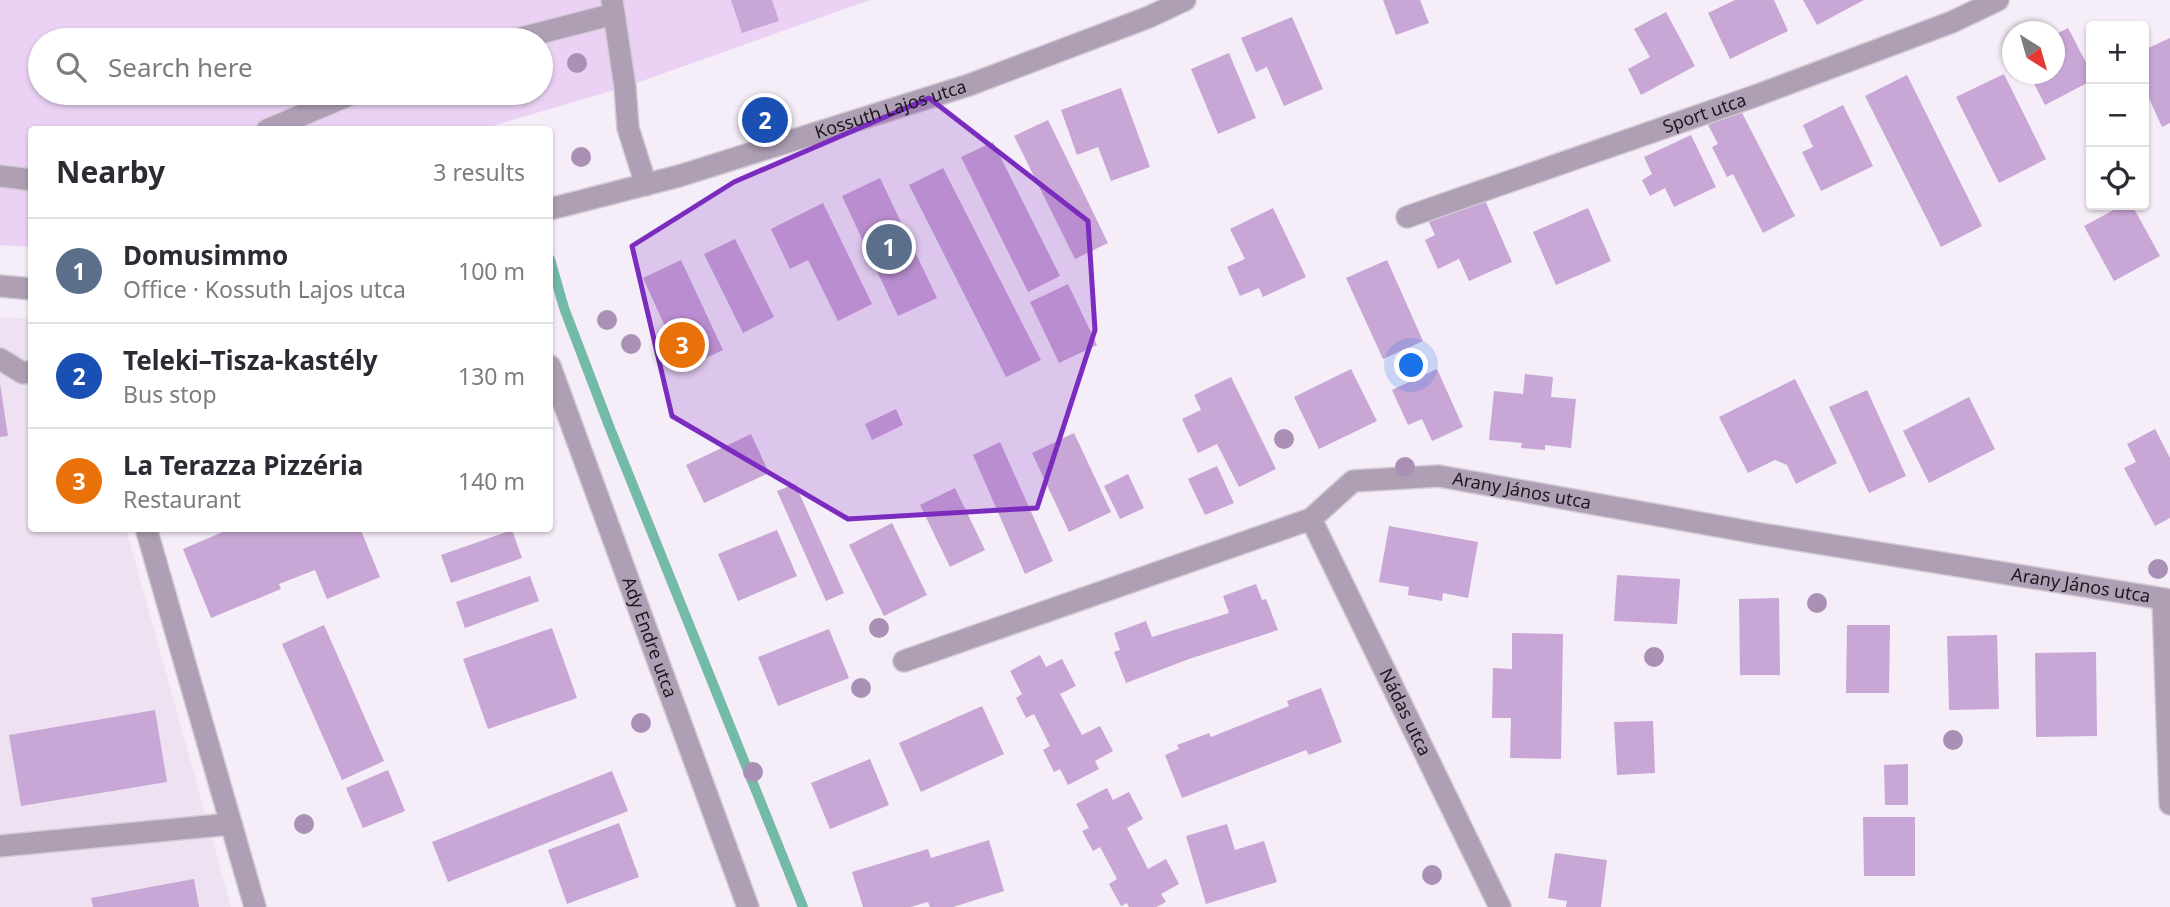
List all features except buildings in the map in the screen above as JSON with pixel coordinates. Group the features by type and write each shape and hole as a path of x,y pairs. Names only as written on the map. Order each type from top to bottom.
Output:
{"street":[{"name":"Kossuth Lajos utca","path":"553,208 646,185 969,85 1149,17 1185,0"},
{"name":"Sport utca","path":"1407,217 1755,96 1952,22 1998,0"},
{"path":"549,28 613,7 628,128 646,185"},
{"path":"276,126 326,105"},
{"path":"0,176 28,180"},
{"path":"0,286 28,289"},
{"path":"0,359 23,373 28,372"},
{"name":"Ady Endre utca","path":"553,374 748,907"},
{"name":"Arany János utca","path":"904,661 1311,519 1353,481 1439,476 1762,534 2166,599"},
{"name":"Nádas utca","path":"1311,519 1500,907"},
{"path":"147,532 255,907"},
{"path":"2166,599 2170,804"},
{"path":"0,846 231,824"}],"highlighted area":[{"path":"929,98 1088,221 1095,330 1037,508 848,519 672,416 632,246 734,182"}],"shaded area":[{"path":"0,0 870,0 625,87 492,126 28,126 28,247 0,245"},
{"path":"0,317 28,319 28,532 127,532 231,907 0,907"}],"waterway":[{"path":"553,270 564,308 611,431 803,907"}],"place":[{"name":"Teleki–Tisza-kastély","path":"765,120"},
{"name":"Domusimmo","path":"889,247"},
{"name":"La Terazza Pizzéria","path":"682,345"}]}
